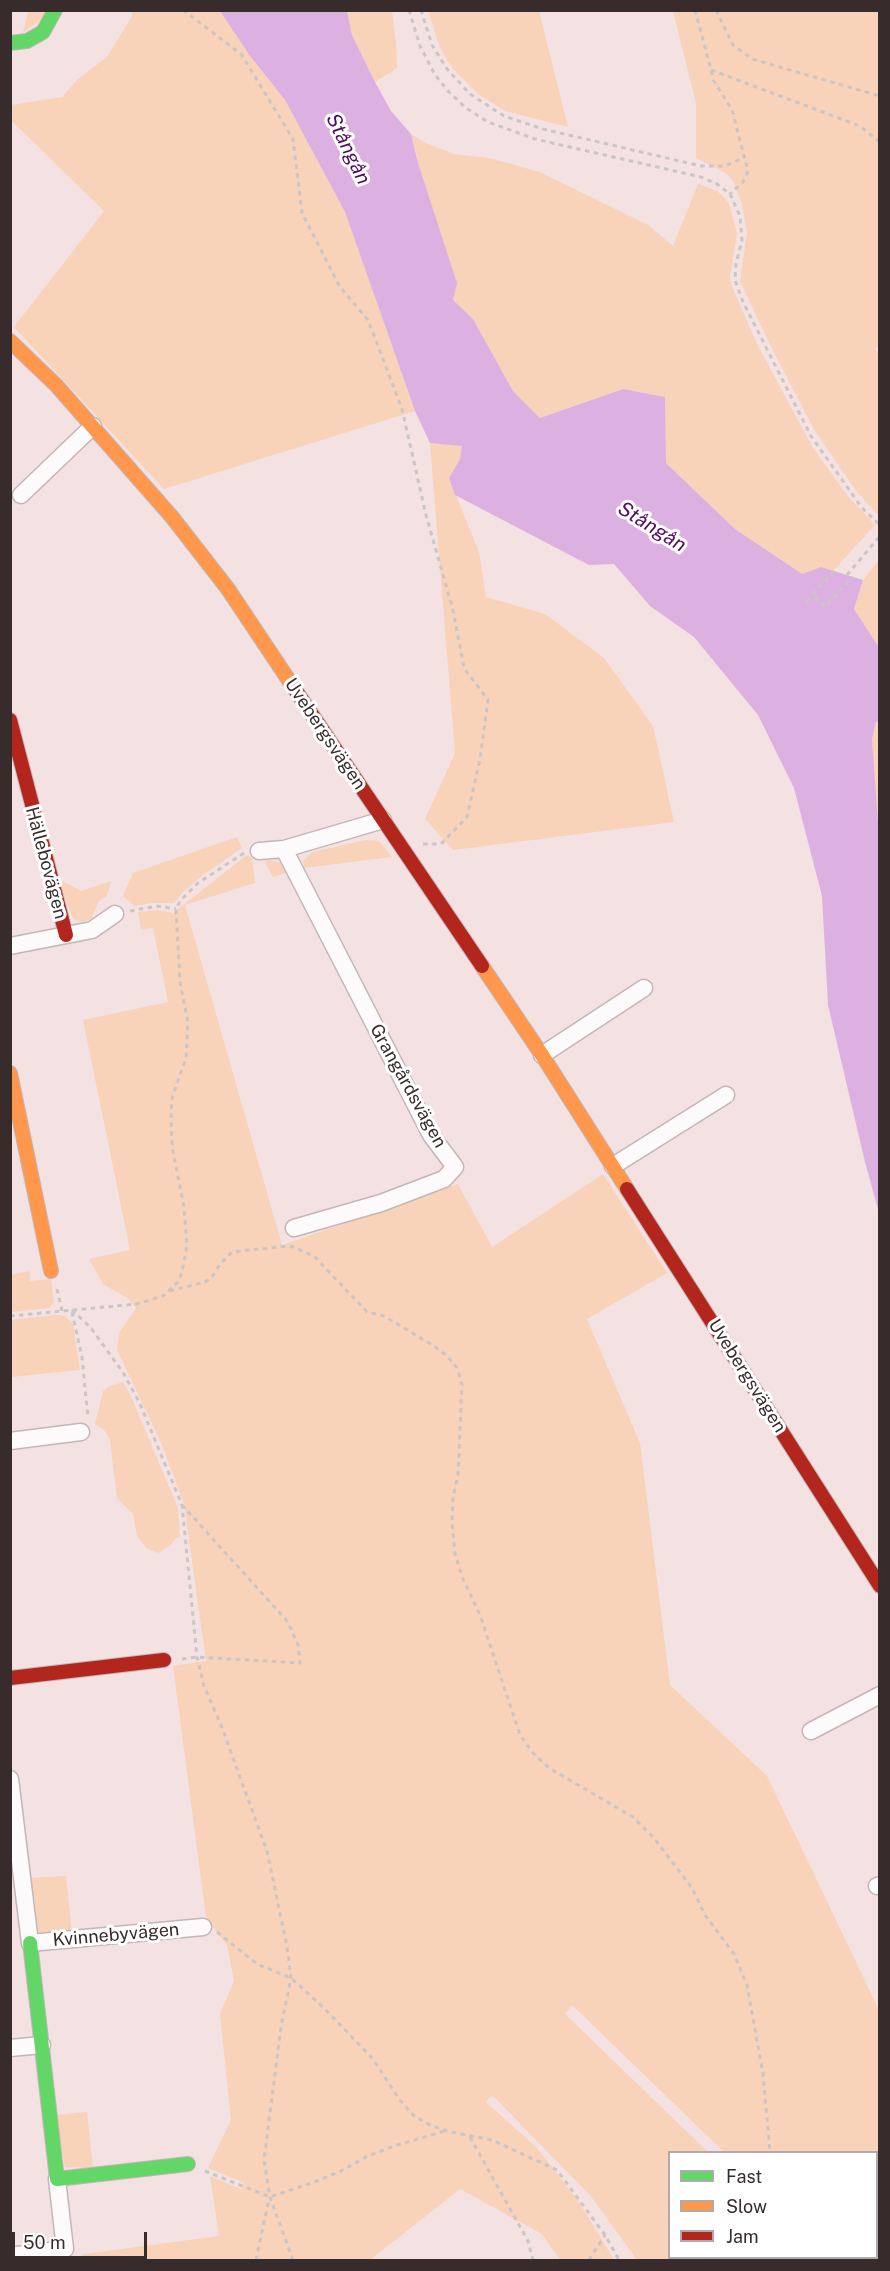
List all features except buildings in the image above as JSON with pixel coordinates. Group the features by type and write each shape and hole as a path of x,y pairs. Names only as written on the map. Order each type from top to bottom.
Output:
{"street":[{"path":"10,44 27,41 43,32 55,10"},
{"name":"Uvebergsvägen","path":"10,341 56,385 93,426 172,517 228,590 542,1055 879,1586"},
{"path":"21,495 93,426"},
{"name":"Hällebovägen","path":"10,720 66,935"},
{"path":"259,851 284,849 383,820"},
{"name":"Grangårdsvägen","path":"284,849 431,1135 455,1167 444,1179 381,1203 294,1228"},
{"name":"Hällebovägen","path":"10,946 92,930 115,914"},
{"path":"542,1055 644,988"},
{"path":"10,1073 51,1271"},
{"path":"613,1166 726,1095"},
{"path":"10,1441 81,1432"},
{"path":"10,1678 164,1660"},
{"path":"811,1731 879,1695"},
{"name":"Kvinnebyvägen","path":"10,1779 15,1875 30,1942 64,2249 10,2256"},
{"name":"Kvinnebyvägen","path":"30,1942 203,1927"},
{"path":"10,2048 42,2044"},
{"path":"57,2179 188,2164"}],"path":[{"path":"183,10 241,54 293,138 302,213 340,287 368,320 402,409 426,515 453,610 464,668 488,700 480,759 467,817 441,844 399,843"},
{"path":"409,10 420,46 435,75 466,108 488,122 535,139 701,177 717,184 730,195 740,216 742,240 735,279 743,302 811,436 862,508 879,525"},
{"path":"421,10 432,45 447,69 470,94 504,116 543,129 701,166 725,166 745,157"},
{"path":"695,10 714,81 732,110 748,171 743,182 730,195"},
{"path":"716,10 733,45 752,59 879,96"},
{"path":"711,70 860,126 879,142"},
{"path":"847,575 879,536"},
{"path":"806,602 834,571"},
{"path":"812,595 825,607 853,577"},
{"path":"10,1316 137,1304 163,1296 178,1282 187,1246 184,1207 172,1146 171,1114 172,1098 186,1058 188,1022 180,982 176,909 180,901 198,883 242,853 259,851"},
{"path":"115,914 157,906 176,909"},
{"path":"170,1291 205,1282 212,1277 220,1264 232,1252 293,1247 314,1256 367,1312 384,1316 435,1346 457,1368 462,1385 458,1475 453,1497 452,1522 455,1554 463,1579 480,1615 520,1735 533,1753 549,1768 633,1818 654,1838 692,1888 705,1915 734,1954 747,1985 761,2064 770,2151"},
{"path":"72,1310 82,1357 88,1417 81,1432"},
{"path":"72,1310 91,1328 124,1374 140,1404 182,1505 197,1657 204,1686 222,1725 267,1851 291,1978 281,2027 264,2160 270,2197 293,2260"},
{"path":"182,1505 288,1622 298,1645 300,1663 197,1657"},
{"path":"203,1927 208,1927 221,1935 232,1947 257,1964 291,1978 374,2059 399,2099 413,2115 430,2125 447,2131 492,2140 557,2170 572,2188 620,2260"},
{"path":"188,2164 270,2197 324,2178 368,2156 397,2145 447,2131"},
{"path":"469,2136 528,2241 533,2260"},
{"path":"256,2260 270,2197"},
{"path":"589,2260 604,2235"}],"shaded area":[{"path":"28,11 45,11 41,19 23,33"},
{"path":"132,11 220,11 250,56 285,100 345,212 415,411 164,489 14,327 104,211 11,120 11,105 62,97 78,79 107,57 132,16"},
{"path":"347,11 392,11 397,68 375,82 352,35"},
{"path":"428,11 539,11 568,127 505,111 478,94 452,68 440,48"},
{"path":"673,11 879,11 880,346 875,349 880,356 879,516 857,492 815,431 740,281 747,233 742,204 734,183 727,174 696,158 696,103"},
{"path":"411,134 453,154 489,158 540,172 648,225 673,246 698,184 717,191 724,197 729,204 737,233 730,277 731,284 757,344 813,448 847,495 875,525 833,571 821,567 802,575 735,529 666,463 665,397 623,389 540,418 513,391 473,319 453,300"},
{"path":"430,443 462,445 460,459 449,478 479,552 486,597 545,614 604,658 653,726 674,822 453,850 425,819 455,753"},
{"path":"879,560 879,649 854,609 863,580"},
{"path":"879,721 879,849 872,739 876,722"},
{"path":"237,837 242,848 203,875 174,903 135,906 123,896 133,873"},
{"path":"365,840 379,841 392,857 304,868 303,861 313,852"},
{"path":"247,855 252,858 255,883 185,905 282,1245 458,1184 492,1247 603,1174 667,1273 587,1319 640,1443 670,1685 767,1776 879,2010 878,2253 878,2151 723,2151 572,2005 565,2014 707,2151 668,2151 668,2259 680,2259 678,2260 637,2260 590,2195 492,2095 486,2102 537,2148 579,2202 614,2260 560,2260 542,2234 460,2189 370,2260 79,2260 84,2254 219,2236 210,2176 241,2189 244,2183 208,2168 231,2120 220,2014 234,1981 227,1945 206,1917 173,1666 206,1661 184,1504 162,1445 117,1350 119,1333 136,1308 127,1298 103,1284 89,1259 130,1250 83,1020 168,1002 153,928 141,930 138,912 157,910 173,913"},
{"path":"270,860 284,864 288,872 273,877 264,861"},
{"path":"58,879 81,891 111,881 107,896 99,901 91,919 82,922 73,919"},
{"path":"30,1271 30,1281 51,1279 54,1302 49,1308 11,1312 11,1275"},
{"path":"65,1316 73,1324 80,1370 11,1377 11,1320"},
{"path":"123,1382 178,1508 180,1537 158,1553 146,1548 137,1536 133,1514 117,1498 110,1440 105,1431 95,1424 103,1391"},
{"path":"66,1876 72,1933 43,1935 37,1932 28,1878"},
{"path":"87,2112 93,2168 65,2167 55,2115"},
{"path":"706,2259 874,2259 873,2260 704,2260"}],"water":[{"name":"Stångån","path":"220,11 347,11 352,35 375,82 391,111 411,134 418,163 457,283 453,300 473,319 513,391 540,418 623,389 665,397 666,463 735,529 802,574 821,567 863,580 854,609 880,649 879,721 876,722 872,739 880,849 879,1213 828,1005 822,896 794,788 758,715 694,637 650,606 614,564 589,565 455,495 449,478 460,459 462,446 430,443 415,411 345,212 285,100 250,56"}],"traffic: fast":[{"path":"10,43 27,41 43,32 55,10"},
{"path":"30,1943 57,2179 188,2164"}],"traffic: slow":[{"path":"10,341 56,385 172,517 228,589 294,688"},
{"path":"482,966 627,1189"},
{"path":"10,1073 51,1271"}],"traffic: jam":[{"path":"294,688 482,966"},
{"path":"10,720 66,935"},
{"path":"627,1189 880,1586"},
{"path":"10,1678 164,1660"}]}
